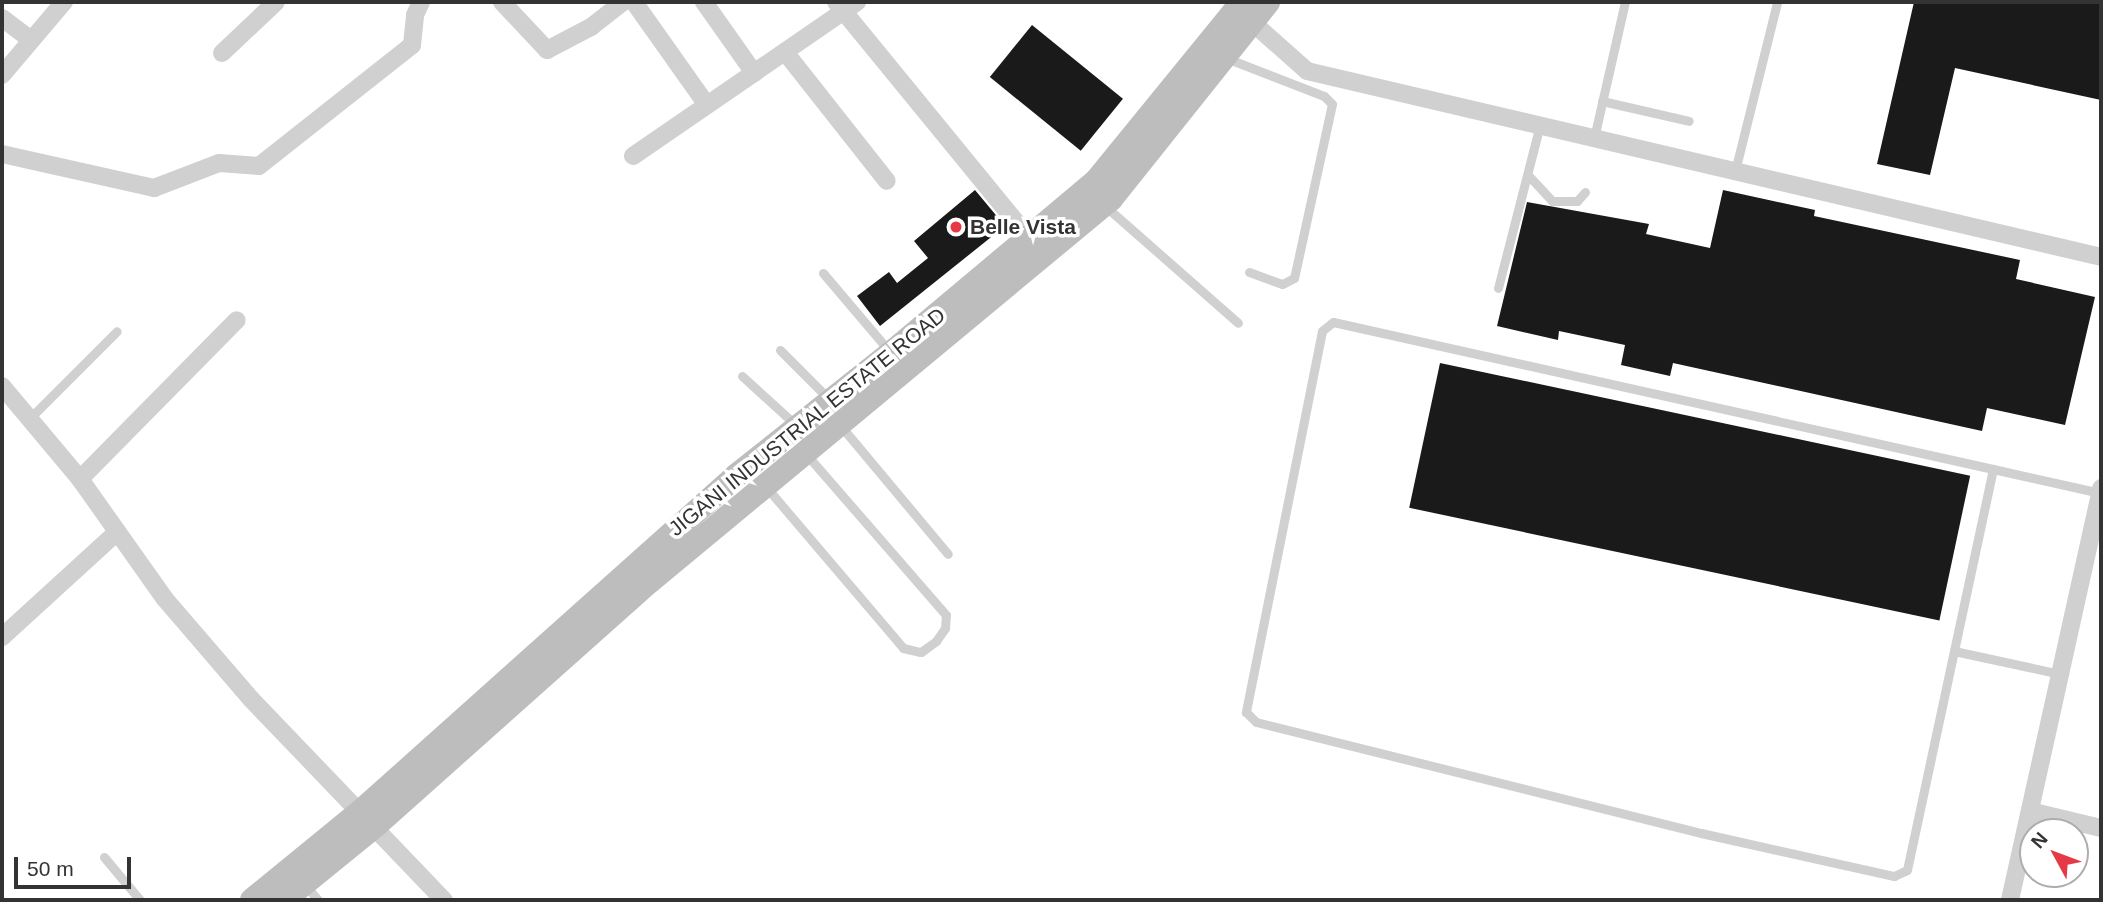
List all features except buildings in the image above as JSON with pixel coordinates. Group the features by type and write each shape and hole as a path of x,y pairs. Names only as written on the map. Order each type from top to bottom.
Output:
{"main road":[{"name":"JIGANI INDUSTRIAL ESTATE ROAD","path":"252,900 367,819 805,453 835,412 891,353 1096,181 1240,8 1268,2"},
{"name":"JIGANI INDUSTRIAL ESTATE ROAD","path":"284,900 312,892 367,819 737,475 798,428 835,412 1104,205 1224,57 1240,8"}],"street":[{"path":"2,75 64,2"},
{"path":"222,53 276,2"},
{"path":"2,154 154,188 219,163 259,166 412,46 415,15 421,2"},
{"path":"502,2 547,50 591,27 623,2"},
{"path":"634,2 707,105"},
{"path":"704,2 754,73"},
{"path":"633,156 785,52 845,5 1030,239"},
{"path":"1240,8 1307,71 2101,257"},
{"path":"2,18 31,40"},
{"path":"785,52 887,181"},
{"path":"80,479 237,320"},
{"path":"2,386 80,479 165,599 251,699 444,900"},
{"path":"2010,900 2101,491"},
{"path":"2,637 117,532"},
{"path":"2030,811 2101,828"}],"lane":[{"path":"1594,138 1625,2"},
{"path":"1735,171 1777,2"},
{"path":"1224,57 1324,96 1332,104 1294,278 1282,284 1249,272"},
{"path":"1324,96 1329,76"},
{"path":"1602,101 1689,121"},
{"path":"1498,288 1540,125"},
{"path":"1528,175 1552,201 1577,201 1585,192"},
{"path":"1104,205 1238,323"},
{"path":"823,272 891,353"},
{"path":"1993,469 1907,870 1894,876 1701,833 1256,722 1246,712 1322,331 1333,322 2101,491"},
{"path":"29,419 117,331"},
{"path":"780,349 835,412 948,554"},
{"path":"742,376 798,428"},
{"path":"764,485 903,648 915,653 928,648 945,628 946,615 805,453"},
{"path":"1954,651 2060,674"},
{"path":"104,857 140,900"}],"place":[{"name":"Belle Vista","path":"956,227"}]}
